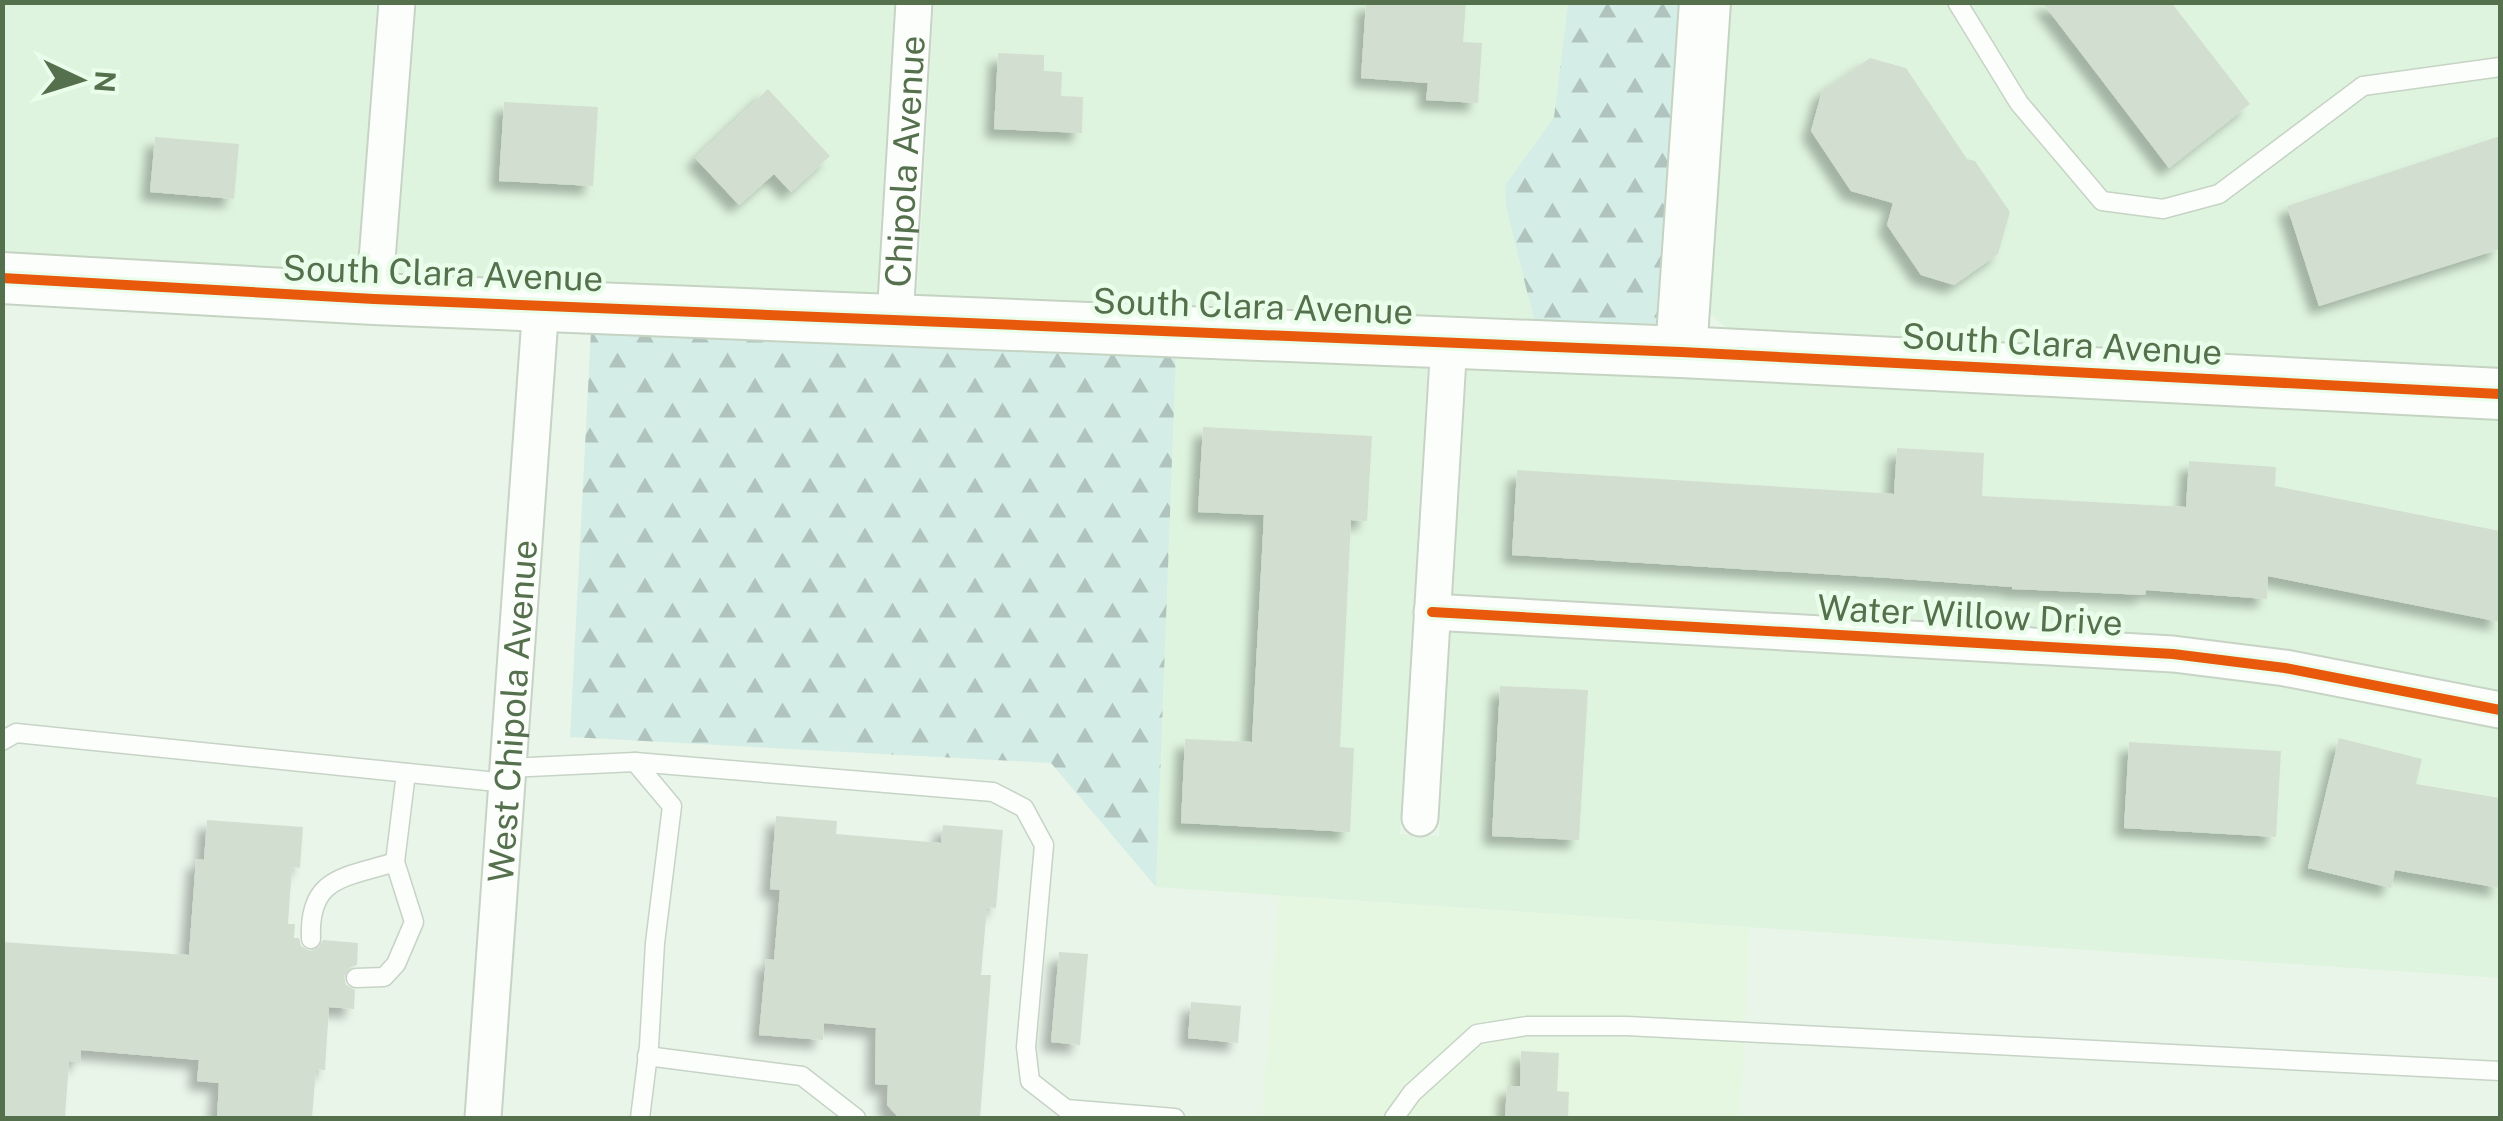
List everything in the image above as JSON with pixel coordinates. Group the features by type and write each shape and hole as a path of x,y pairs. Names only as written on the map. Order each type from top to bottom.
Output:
{"street":[{"path":"374,299 397,2"},
{"name":"Chipola Avenue","path":"896,319 914,2"},
{"path":"1681,352 1704,2"},
{"name":"South Clara Avenue","path":"2,278 374,299 1681,352 2500,394"},
{"name":"West Chipola Avenue","path":"483,1118 541,304"},
{"path":"1420,818 1449,342"},
{"name":"Water Willow Drive","path":"1432,612 2173,654 2285,668 2500,710"}],"lane":[{"path":"1957,2 2019,102 2102,201 2162,209 2220,194 2363,86 2500,68"},
{"path":"2,741 16,734 406,773 508,776 634,762 993,792 1024,808 1044,846 1026,1047 1030,1081 1066,1108 1175,1118"},
{"path":"634,762 672,806 640,1118"},
{"path":"356,978 384,977 396,964 414,922 395,862 406,773"},
{"path":"311,939 310,922 316,898 334,881 395,862"},
{"path":"1394,1118 1412,1093 1476,1034 1527,1026 1627,1026 2500,1071"},
{"path":"648,1056 802,1076 856,1118"}],"shaded area":[{"path":"2,3 377,3 356,280 3,260"},
{"path":"417,3 895,3 877,300 395,282"},
{"path":"934,3 1568,3 1554,117 1505,185 1506,207 1536,328 917,302"},
{"path":"1725,3 2500,3 2500,378 1735,336 1703,307"},
{"path":"1176,348 1428,358 1400,834 1439,836 1451,631 2171,671 2282,685 2500,727 2500,978 1156,887"},
{"path":"1468,360 2500,411 2500,692 2289,650 2175,636 1453,596"},
{"path":"1279,896 1750,927 1740,1118 1262,1118"}],"green space":[{"path":"1568,3 1685,3 1662,333 1536,328 1506,207 1505,185 1554,117"},
{"path":"591,331 1176,354 1156,887 1051,763 570,737"}],"building":[{"path":"1366,2 1466,2 1463,42 1482,43 1478,103 1426,100 1428,83 1361,78"},
{"path":"2042,2 2171,2 2250,104 2169,168"},
{"path":"998,53 1044,55 1044,71 1062,72 1061,96 1083,97 1082,133 994,129"},
{"path":"1870,58 1906,68 1967,159 1975,161 2010,212 1998,254 1954,285 1921,275 1887,225 1893,203 1851,191 1811,131 1822,91"},
{"path":"768,89 830,156 791,192 774,174 739,205 695,158"},
{"path":"504,102 598,107 593,186 499,181"},
{"path":"2500,136 2500,249 2319,306 2287,206"},
{"path":"155,137 239,144 234,199 150,192"},
{"path":"1203,427 1372,436 1367,521 1351,520 1340,747 1354,748 1350,832 1181,823 1185,739 1252,742 1264,515 1198,512"},
{"path":"1897,448 1984,453 1982,496 2186,507 2189,461 2276,467 2275,486 2500,531 2500,622 2268,576 2267,599 2146,590 2145,595 2012,589 1512,555 1517,470 1894,494"},
{"path":"1500,686 1588,690 1579,840 1492,836"},
{"path":"2339,738 2422,759 2416,784 2500,798 2500,888 2395,870 2391,888 2308,868"},
{"path":"2129,742 2281,751 2276,837 2124,828"},
{"path":"776,816 837,821 836,834 941,843 943,825 1003,830 996,908 987,907 981,975 991,975 980,1118 899,1118 887,1105 888,1085 875,1084 876,1028 824,1023 823,1040 759,1035 766,959 774,960 780,890 770,889"},
{"path":"207,820 303,827 300,868 292,867 288,924 295,924 294,938 299,938 301,946 310,951 318,949 323,940 358,943 357,965 349,968 344,977 346,985 355,990 354,1009 329,1007 325,1070 316,1069 312,1118 217,1118 219,1083 197,1081 199,1060 81,1050 80,1062 69,1061 65,1118 2,1118 2,942 189,955 196,859 204,860"},
{"path":"1059,952 1088,954 1080,1045 1051,1042"},
{"path":"1191,1002 1241,1006 1238,1043 1188,1038"},
{"path":"1521,1051 1559,1053 1557,1091 1569,1092 1568,1118 1505,1118 1507,1086 1520,1086"}],"cycle path":[{"path":"2,278 374,299 1681,352 2500,394"},
{"path":"1432,612 2173,654 2285,668 2500,710"}]}
